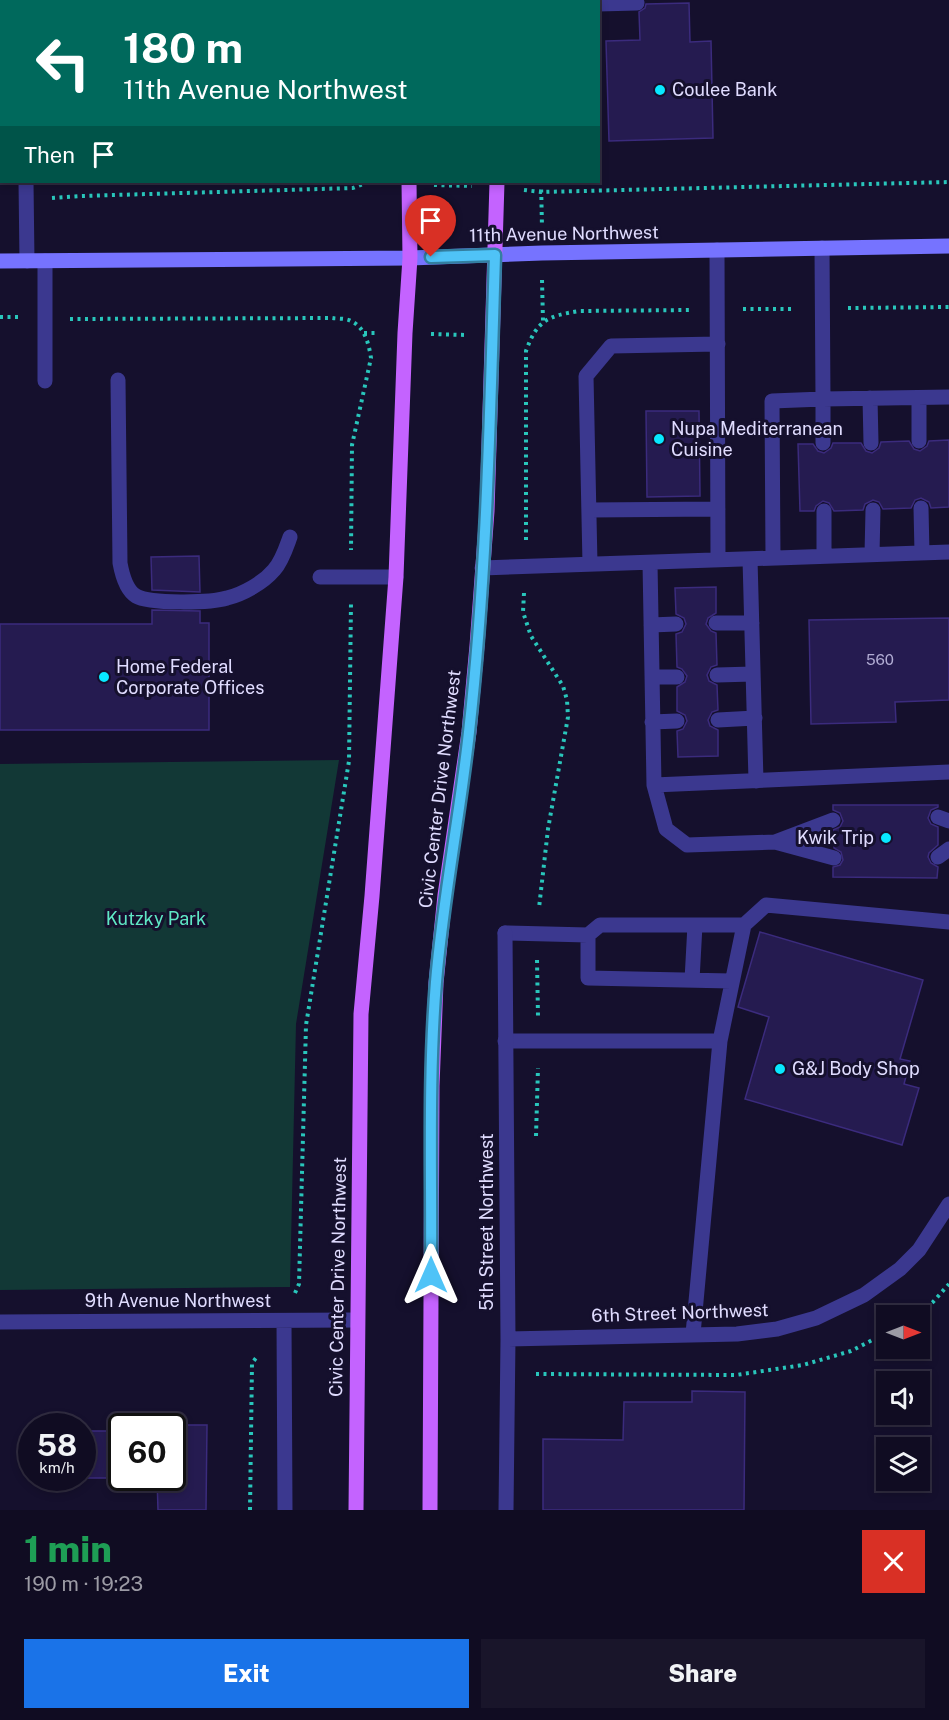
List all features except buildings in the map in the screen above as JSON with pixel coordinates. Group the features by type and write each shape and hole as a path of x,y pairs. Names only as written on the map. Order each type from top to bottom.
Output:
{"main road":[{"name":"Civic Center Drive Northwest","path":"356,1510 356,1320 361,1014 396,577 410,258 409,183"},
{"name":"Civic Center Drive Northwest","path":"430,1510 432,1086 436,983 445,895 469,732 487,511 497,184"},
{"name":"11th Avenue Northwest","path":"0,261 410,258 949,246"}],"street":[{"path":"600,4 637,3"},
{"path":"26,183 27,261"},
{"path":"822,248 823,443"},
{"path":"717,250 718,560"},
{"path":"45,261 45,381"},
{"path":"590,564 586,376 611,346 718,344"},
{"path":"118,380 120,564 126,583 134,596 152,601 226,598 252,587 274,570 290,537"},
{"path":"870,398 871,442"},
{"path":"919,398 919,441"},
{"path":"773,558 772,401 949,398"},
{"path":"921,508 922,553"},
{"path":"589,510 718,509"},
{"path":"872,555 873,510"},
{"path":"824,511 824,556"},
{"path":"482,568 949,552"},
{"path":"750,559 756,781"},
{"path":"650,563 654,785 666,829 687,845 775,842 834,858"},
{"path":"320,577 396,577"},
{"path":"716,623 752,623"},
{"path":"651,625 676,624"},
{"path":"717,675 753,674"},
{"path":"652,677 677,677"},
{"path":"718,720 755,718"},
{"path":"652,722 677,721"},
{"path":"654,785 949,772"},
{"path":"775,842 833,820"},
{"path":"693,1334 720,1041 744,925 766,905 949,922"},
{"path":"536,933 588,935 600,925 744,925"},
{"path":"692,980 695,925"},
{"name":"5th Street Northwest","path":"506,1510 508,1339 505,933 536,933"},
{"path":"588,935 588,978 731,981"},
{"path":"505,1041 720,1041"},
{"name":"6th Street Northwest","path":"508,1339 737,1334 777,1329 816,1318 864,1295 900,1269 919,1250 949,1204"},
{"name":"9th Avenue Northwest","path":"0,1322 356,1320"},
{"path":"284,1321 285,1510"}],"path":[{"path":"409,183 497,184 541,192 949,182"},
{"path":"81,196 353,188 366,183"},
{"path":"541,183 541,192"},
{"path":"0,317 332,318 352,321 364,333 369,345 371,358 352,445 350,761 306,1025 299,1284 284,1321"},
{"path":"536,1136 538,1042 536,933 548,829 568,717 563,686 531,636 523,612 526,351 531,336 543,321"},
{"path":"364,333 531,336"},
{"path":"929,1305 949,1284"},
{"path":"532,1338 536,1375 736,1375 803,1365 851,1351 876,1338"}],"green space":[{"name":"Kutzky Park","path":"339,760 296,1024 290,1287 0,1290 0,764"}],"place":[{"name":"Coulee Bank","path":"660,90"},
{"name":"Nupa Mediterranean Cuisine","path":"659,439"},
{"name":"Home Federal Corporate Offices","path":"104,677"},
{"name":"Kwik Trip","path":"886,838"},
{"name":"G&J Body Shop","path":"780,1069"}],"route":[{"path":"431,257 495,255 487,511 477,646 469,732 445,895 436,983 432,1086 431,1275"}]}
